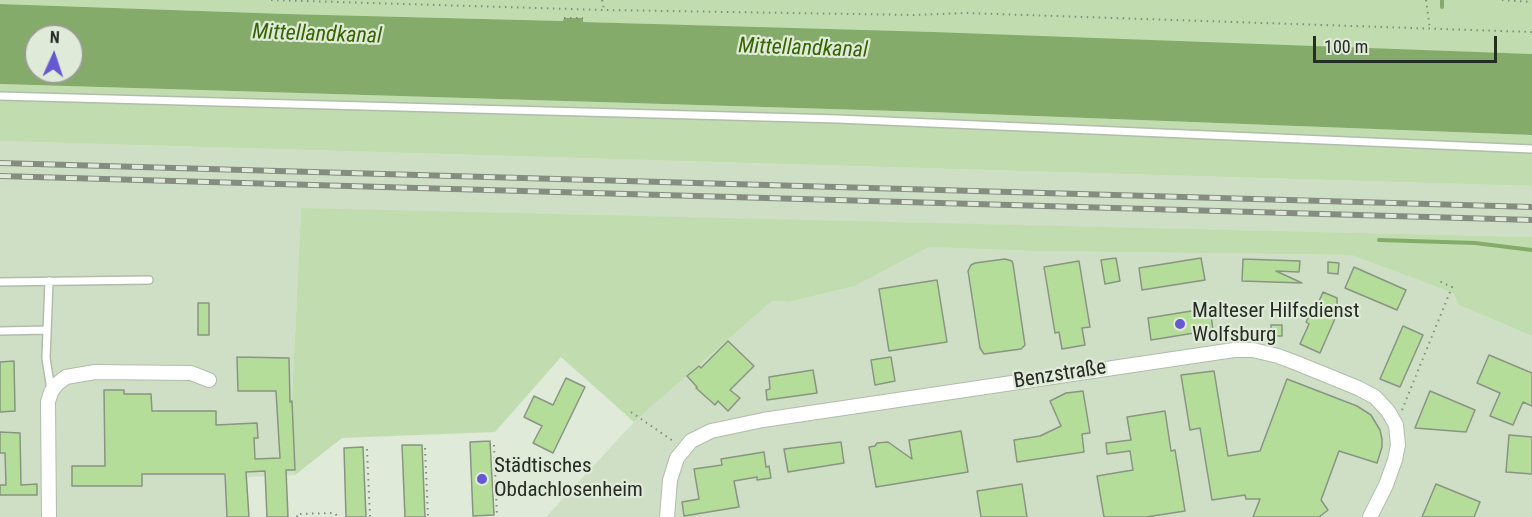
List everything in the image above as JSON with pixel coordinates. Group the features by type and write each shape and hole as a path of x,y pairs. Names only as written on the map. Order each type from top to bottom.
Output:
{"street":[{"name":"Benzstraße","path":"682,450 700,435 745,423 1234,350 1253,350 1278,356 1358,388 1382,404 1395,425"},
{"path":"50,517 47,421 51,392 66,377 95,372 191,373 209,380"},
{"path":"1370,517 1393,469 1398,445 1395,425"},
{"path":"667,517 672,469 682,450"}],"lane":[{"path":"0,96 838,119 1532,149"},
{"path":"0,282 149,280"},
{"path":"49,281 46,358 51,392"},
{"path":"0,331 47,330"}],"path":[{"path":"271,0 604,10 915,15 965,13 1532,32"},
{"path":"602,0 604,10"},
{"path":"1426,0 1430,29"},
{"path":"1502,0 1532,2"},
{"path":"577,9 577,18"},
{"path":"564,18 583,18"},
{"path":"1395,425 1452,287 1439,281"},
{"path":"631,412 663,433 682,450"},
{"path":"494,446 497,517"},
{"path":"425,448 428,517"},
{"path":"367,449 370,517"},
{"path":"297,517 297,514 334,513 339,517"}],"shaded area":[{"path":"0,0 1532,0 1532,54 583,22 582,18 564,18 564,21 0,4"},
{"path":"0,84 930,112 1532,135 1532,186 0,141"},
{"path":"0,141 1532,186 1532,237 301,209 292,401 295,475 247,477 249,517 0,517"},
{"path":"301,208 1532,237 1532,336 1459,305 1454,294 1351,255 1033,251 929,247 855,286 789,302 772,301 634,422 561,357 495,432 342,438 295,475 292,401"},
{"path":"929,247 1033,251 1351,255 1454,294 1459,305 1532,336 1532,517 546,517 634,422 772,301 789,302 855,286"}],"water":[{"name":"Mittellandkanal","path":"0,4 563,21 564,18 583,18 583,22 933,32 1532,54 1532,135 930,112 0,84"}],"building":[{"path":"1116,258 1120,281 1105,284 1101,260"},
{"path":"1201,258 1205,280 1142,290 1139,268"},
{"path":"1005,259 1012,261 1013,264 1025,345 1021,349 984,354 980,348 968,271 975,263"},
{"path":"1243,259 1300,261 1299,272 1276,271 1302,283 1242,281"},
{"path":"1079,261 1090,327 1082,328 1085,345 1062,349 1059,332 1055,333 1044,267"},
{"path":"1328,262 1339,263 1338,274 1328,273"},
{"path":"1354,267 1406,290 1397,310 1345,288"},
{"path":"937,280 947,342 889,351 879,289"},
{"path":"1323,292 1337,298 1337,314 1320,353 1300,344 1309,324 1306,322 1310,314 1313,315"},
{"path":"198,303 209,303 209,335 198,335"},
{"name":"Malteser Hilfsdienst Wolfsburg","path":"1210,308 1213,330 1151,340 1148,318"},
{"path":"1271,325 1282,325 1282,336 1271,336"},
{"path":"1403,326 1423,335 1400,387 1380,379"},
{"path":"728,341 754,366 730,390 740,398 728,411 718,401 715,405 696,388 687,376 699,366 701,368"},
{"path":"1489,355 1532,373 1532,406 1523,402 1513,425 1490,416 1500,393 1477,383"},
{"path":"237,357 289,358 295,470 286,470 288,517 267,517 265,471 246,472 249,517 227,517 225,474 142,474 142,486 72,486 72,466 105,466 104,390 124,390 124,394 151,394 152,411 216,411 216,425 257,423 258,438 254,438 255,459 280,458 276,391 238,391"},
{"path":"891,357 895,381 875,385 871,360"},
{"path":"14,361 15,411 0,412 0,362"},
{"path":"813,370 817,393 767,400 766,390 770,389 769,377"},
{"path":"1214,371 1228,456 1260,451 1287,379 1357,406 1371,415 1380,430 1382,439 1377,463 1339,451 1321,500 1328,510 1319,517 1253,517 1260,499 1246,499 1245,495 1212,500 1200,428 1190,430 1181,375"},
{"path":"566,378 585,387 553,453 533,443 542,426 524,417 534,396 553,405"},
{"path":"1083,391 1090,433 1082,434 1084,452 1017,462 1014,440 1040,436 1061,426 1050,401 1066,393"},
{"path":"1430,391 1475,410 1466,432 1415,428"},
{"path":"1165,411 1171,451 1175,450 1185,511 1146,517 1104,517 1097,476 1133,470 1130,451 1107,454 1106,443 1131,440 1127,417"},
{"path":"961,431 968,472 876,487 869,447 877,443 888,442 912,459 909,440"},
{"path":"0,432 20,433 21,485 37,484 37,495 0,495 0,485 6,485 5,453 0,453"},
{"path":"1509,435 1532,437 1532,474 1506,472"},
{"name":"Städtisches Obdachlosenheim","path":"490,441 494,515 473,516 470,442"},
{"path":"841,442 844,463 788,472 784,449"},
{"path":"402,445 422,445 425,517 405,517"},
{"path":"363,447 366,517 346,517 344,448"},
{"path":"764,452 766,467 769,466 771,478 757,480 757,477 734,481 739,507 684,516 682,502 699,499 694,469 722,465 721,459"},
{"path":"1022,484 1027,517 981,517 977,491"},
{"path":"1436,484 1480,502 1474,517 1422,517"}],"waterway":[{"path":"1442,0 1442,7"},
{"path":"1379,240 1475,243 1532,250"}],"railway":[{"path":"0,163 1532,207"},
{"path":"0,176 1532,220"}],"place":[{"name":"Malteser Hilfsdienst Wolfsburg","path":"1180,324"},
{"name":"Städtisches Obdachlosenheim","path":"482,479"}]}
